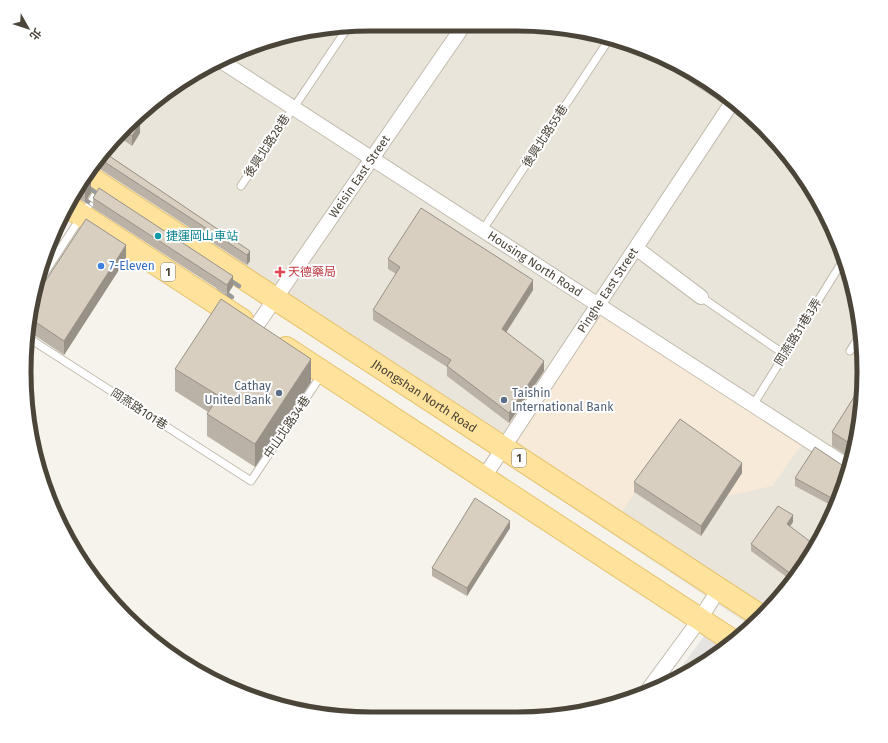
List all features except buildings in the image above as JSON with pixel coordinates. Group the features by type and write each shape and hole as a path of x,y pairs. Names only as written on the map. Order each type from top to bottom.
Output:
{"main road":[{"name":"Jhongshan North Road","path":"94,180 756,613"},
{"name":"1","path":"75,211 729,638"}],"street":[{"name":"Weisin East Street","path":"255,328 460,31"},
{"name":"Housing North Road","path":"226,64 293,106 482,231 844,464"},
{"name":"Pinghe East Street","path":"484,477 730,106"},
{"path":"636,248 701,298"},
{"path":"653,683 700,619 719,589"}],"lane":[{"name":"後興北路28巷","path":"241,186 293,106 344,32"},
{"name":"後興北路55巷","path":"482,231 606,43"},
{"path":"50,260 75,211 94,180"},
{"name":"岡燕路31巷3弄","path":"752,405 840,265"},
{"path":"701,298 784,354"},
{"name":"岡燕路101巷","path":"33,341 251,481"},
{"path":"850,351 855,342"},
{"name":"中山北路34巷","path":"251,481 323,372"}],"shaded area":[{"path":"372,31 516,31 561,34 626,49 667,66 706,88 741,115 773,147 800,182 811,201 822,221 839,262 850,305 856,349 857,372 854,416 845,460 831,502 822,522 800,561 773,596 746,623 86,185 88,182 115,147 147,115 182,88 221,66 262,49 327,34"},
{"path":"593,302 806,439 772,486 727,496 742,473 635,492 616,521 503,448"},
{"path":"708,631 724,642 706,655 679,671"}],"railway":[{"path":"86,186 105,199"},
{"path":"80,196 102,211"},
{"path":"224,276 239,286"},
{"path":"219,288 232,297"}],"place":[{"name":"捷運岡山車站","path":"158,236"},
{"name":"7-Eleven","path":"101,266"},
{"name":"天德藥局","path":"280,272"},
{"name":"Cathay United Bank","path":"279,393"},
{"name":"Taishin International Bank","path":"504,400"}]}
